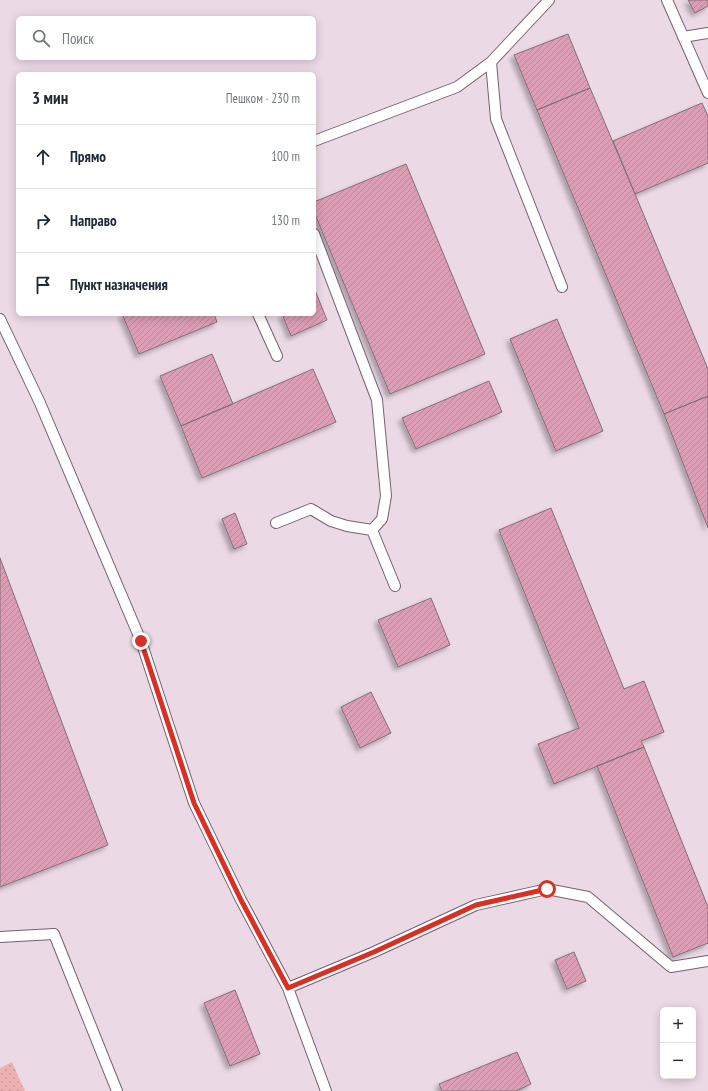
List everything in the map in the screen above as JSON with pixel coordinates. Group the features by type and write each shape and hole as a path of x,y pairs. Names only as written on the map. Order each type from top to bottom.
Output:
{"lane":[{"path":"316,140 457,87 492,62 549,0"},
{"path":"667,0 708,93"},
{"path":"683,37 708,33"},
{"path":"492,62 496,119 562,287"},
{"path":"316,239 377,400 386,496 382,519 372,530"},
{"path":"259,316 277,356"},
{"path":"0,319 40,404 141,641 194,803 241,900 288,988 326,1091"},
{"path":"276,523 311,509 331,521 347,526 372,530"},
{"path":"372,530 396,586"},
{"path":"288,988 374,952 476,905 547,889 588,897 671,967 708,961"},
{"path":"0,937 54,934 117,1091"}],"shaded area":[{"path":"12,1062 25,1091 0,1091 0,1068"}],"building":[{"path":"688,0 708,0 708,6 695,13"},
{"path":"568,34 590,88 537,110 514,55"},
{"path":"590,88 708,369 708,396 664,414 537,110"},
{"path":"702,103 708,116 708,163 635,194 613,141"},
{"path":"406,164 485,354 390,394 316,217 316,201"},
{"path":"316,293 327,320 291,336 283,316 316,316"},
{"path":"123,316 215,316 217,322 139,354"},
{"path":"557,319 603,431 556,451 510,339"},
{"path":"212,354 233,404 181,426 160,376"},
{"path":"313,369 336,422 202,478 181,426"},
{"path":"489,381 502,412 416,449 402,418"},
{"path":"708,396 708,528 664,414"},
{"path":"551,508 624,689 644,681 664,732 641,741 644,747 554,784 538,744 579,728 499,530"},
{"path":"235,513 247,544 234,549 222,519"},
{"path":"0,558 108,845 0,887"},
{"path":"431,598 450,645 398,667 378,620"},
{"path":"371,692 391,733 360,748 341,707"},
{"path":"644,747 708,907 708,943 673,957 597,766"},
{"path":"574,952 586,981 567,989 555,960"},
{"path":"235,990 260,1054 230,1066 204,1003"},
{"path":"517,1052 531,1084 516,1091 442,1091 439,1084"}],"route":[{"path":"141,641 194,803 241,900 288,988 374,952 476,905 547,889"}]}
